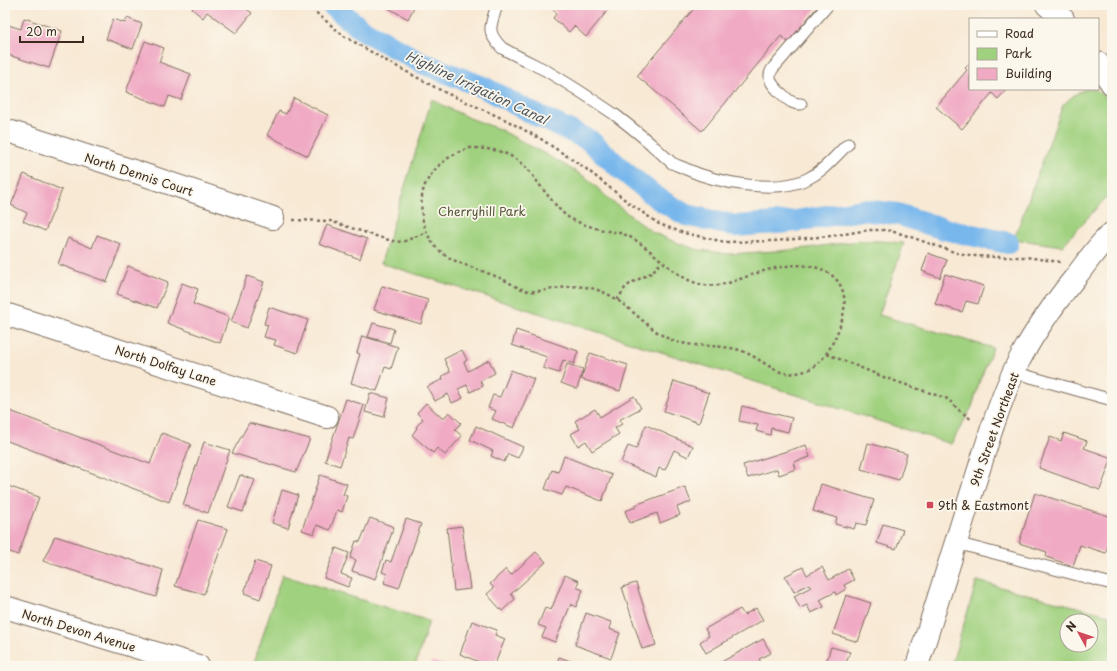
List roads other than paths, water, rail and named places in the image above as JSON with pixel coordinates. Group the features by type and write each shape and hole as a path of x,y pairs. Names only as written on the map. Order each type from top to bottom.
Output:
{"street":[{"path":"1047,5 1062,18"},
{"path":"1099,49 1112,60"},
{"path":"1099,64 1112,84"},
{"name":"North Dennis Court","path":"5,130 273,218"},
{"name":"9th Street Northeast","path":"917,666 996,416 1013,372 1030,340 1060,297 1110,233"},
{"name":"North Dolfay Lane","path":"5,314 326,416"},
{"name":"North Devon Avenue","path":"5,608 198,666"}],"lane":[{"path":"497,5 490,28 492,36 502,48 582,92 616,116 673,163 693,172 714,179 750,185 782,185 795,183 805,180 823,169 848,144"},
{"path":"801,104 792,102 775,88 770,79 770,73 828,5"},
{"path":"1013,372 1112,400"},
{"path":"956,543 1112,584"}],"waterway":[{"name":"Highline Irrigation Canal","path":"332,5 361,29 422,63 483,87 534,114 589,140 622,170 657,198 686,215 736,226 789,222 863,210 897,214 944,229 1008,243"}],"place":[{"name":"9th & Eastmont","path":"930,505"}],"park label":[{"name":"Cherryhill Park","path":"482,211"}]}
